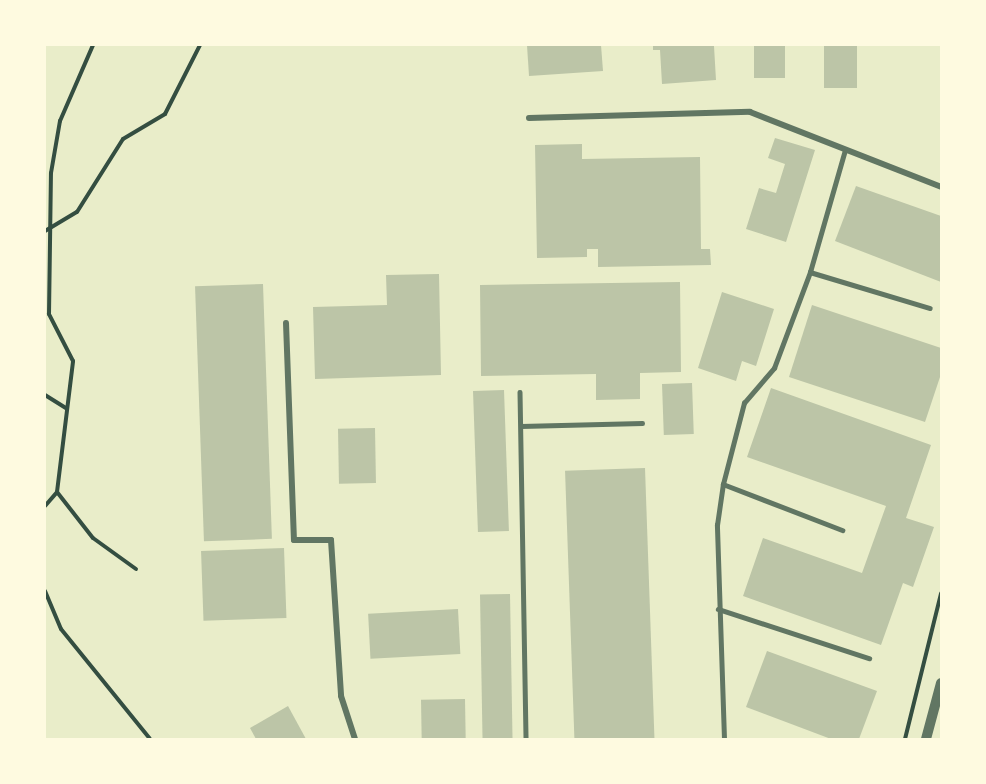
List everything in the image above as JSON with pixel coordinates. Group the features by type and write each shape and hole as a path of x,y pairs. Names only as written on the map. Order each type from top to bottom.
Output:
{"street":[{"path":"529,118 750,112 941,187"},
{"path":"286,323 294,540 331,540 341,696 355,739"},
{"path":"926,739 941,683"}],"lane":[{"path":"724,739 717,525 723,484 744,403 774,368 810,272 845,150"},
{"path":"810,272 930,308"},
{"path":"520,392 526,739"},
{"path":"521,426 642,423"},
{"path":"723,484 842,530"},
{"path":"718,609 869,658"}],"path":[{"path":"45,506 57,492 73,361 49,314 50,229 60,121 93,45"},
{"path":"45,231 77,212 123,139 165,114 200,45"},
{"path":"45,395 66,408"},
{"path":"57,492 93,538 136,569"},
{"path":"45,591 61,630 150,739"},
{"path":"905,739 941,593"}],"building":[{"path":"527,45 601,45 603,71 529,76"},
{"path":"653,45 714,46 716,80 662,84 660,50 653,50"},
{"path":"754,45 785,45 785,78 754,78"},
{"path":"824,45 857,45 857,88 824,88"},
{"path":"775,138 815,150 786,242 746,229 759,188 776,193 785,164 768,158"},
{"path":"582,144 582,159 700,157 701,249 710,249 711,265 598,267 598,249 587,249 587,257 537,258 535,145"},
{"path":"856,186 941,216 941,282 835,241"},
{"path":"439,274 441,375 315,379 313,307 387,305 386,275"},
{"path":"680,282 681,372 640,373 640,399 596,400 596,374 481,376 480,285"},
{"path":"263,284 272,539 204,541 195,286"},
{"path":"722,292 774,309 756,366 742,361 736,381 698,368"},
{"path":"812,305 941,348 941,374 925,422 789,377"},
{"path":"692,383 694,434 664,435 662,384"},
{"path":"771,388 931,445 906,518 934,527 913,587 903,583 881,645 743,596 763,538 862,573 886,506 747,457"},
{"path":"504,390 509,531 478,532 473,391"},
{"path":"375,428 376,483 339,484 338,429"},
{"path":"645,468 654,739 574,739 565,471"},
{"path":"284,548 286,618 203,621 201,551"},
{"path":"510,594 513,739 483,739 480,595"},
{"path":"458,609 460,654 370,659 368,614"},
{"path":"767,651 877,691 859,739 831,739 746,707"},
{"path":"465,699 466,739 422,739 421,700"},
{"path":"288,706 306,739 256,739 250,728"}]}
